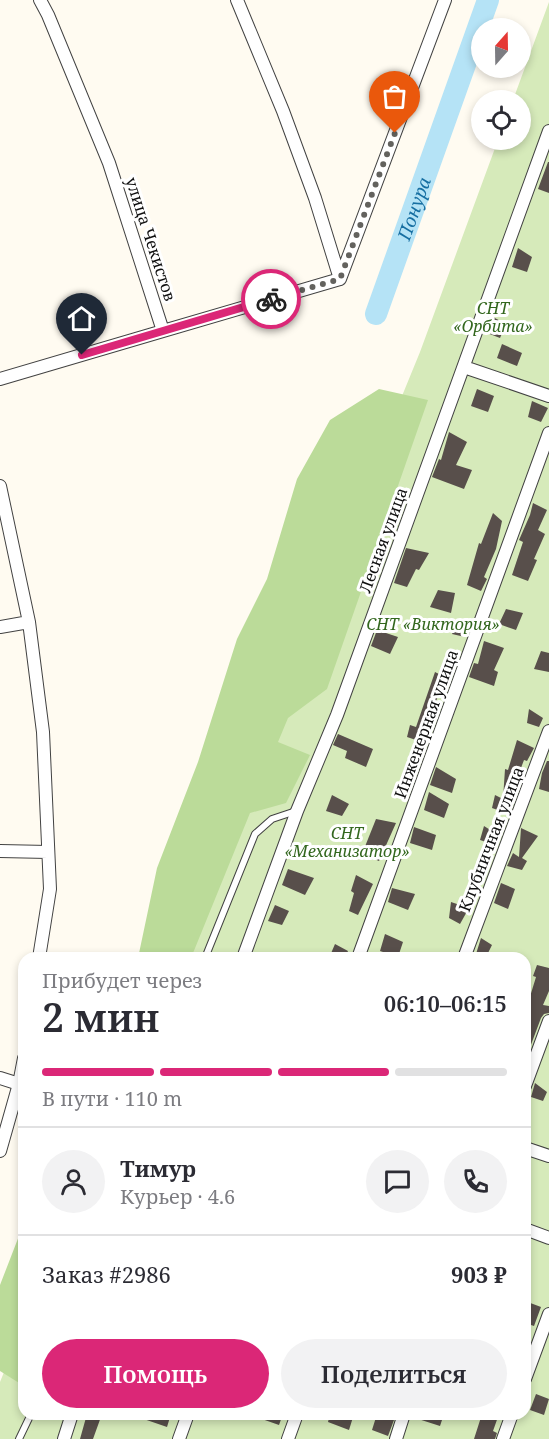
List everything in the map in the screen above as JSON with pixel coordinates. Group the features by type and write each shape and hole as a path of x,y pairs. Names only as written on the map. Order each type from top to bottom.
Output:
{"street":[{"name":"улица Чекистов","path":"40,0 109,163 164,331"},
{"path":"237,0 284,111 315,198 340,279"},
{"path":"340,279 442,2"},
{"name":"Лесная улица","path":"245,952 297,811 337,716 549,130"},
{"path":"0,379 340,279"},
{"path":"464,368 549,396"},
{"name":"Инженерная улица","path":"360,952 549,434"},
{"path":"0,486 29,622 43,732 50,889 40,952"},
{"path":"0,627 29,622"},
{"name":"Клубничная улица","path":"466,952 549,731"},
{"path":"0,851 48,852"},
{"path":"531,1070 549,1021"},
{"path":"0,1078 18,1084"},
{"path":"0,1151 18,1088"},
{"path":"531,1150 549,1156"},
{"path":"531,1231 549,1238"},
{"path":"531,1363 549,1314"},
{"path":"64,1439 70,1420"},
{"path":"179,1439 186,1420"},
{"path":"288,1439 295,1420"},
{"path":"396,1439 402,1420"},
{"path":"503,1439 510,1420"}],"lane":[{"path":"207,952 255,834 272,819 297,811"},
{"path":"19,1439 28,1420"}],"green space":[{"path":"549,2 549,1439 0,1439 0,1382 18,1338 18,1420 531,1420 531,952 174,952 420,352 494,150 531,150 531,90 517,90 521,78 531,78 531,51"},
{"path":"379,389 428,400 327,689 288,718 278,742 310,755 286,803 250,813 193,952 139,952 157,868 198,762 237,639 267,579 297,479 330,420"},
{"path":"18,1238 18,1382 0,1371 0,1285"}],"building":[{"path":"549,162 549,193 538,189"},
{"path":"518,248 532,257 527,272 512,267"},
{"path":"493,317 506,324 500,338 487,333"},
{"path":"502,344 522,353 517,366 497,358"},
{"path":"477,389 494,396 488,412 471,406"},
{"path":"532,401 548,408 541,422 528,417"},
{"path":"449,432 467,442 456,465 472,470 464,489 432,477 439,459 441,460"},
{"path":"533,503 547,510 538,530 545,534 534,559 537,560 528,581 512,575 523,542 519,540"},
{"path":"493,513 502,521 496,549 484,577 487,579 481,591 467,585 479,543 481,544"},
{"path":"406,548 429,553 419,570 416,569 407,587 394,583"},
{"path":"438,590 455,593 451,613 430,607"},
{"path":"506,609 523,613 516,630 499,624"},
{"path":"458,622 468,627 465,637 452,634"},
{"path":"377,630 398,637 390,654 371,646"},
{"path":"484,641 504,648 494,670 498,672 494,686 469,677 474,663 478,664"},
{"path":"541,651 549,653 549,672 534,669"},
{"path":"435,672 445,677 434,707 436,708 422,742 407,737 410,725 416,727"},
{"path":"529,709 543,718 539,727 527,723"},
{"path":"338,734 373,749 366,767 345,758 347,751 333,745"},
{"path":"517,740 534,748 527,761 524,760 508,802 513,804 509,814 492,808 495,795 503,799 505,769 508,770"},
{"path":"547,761 549,761 549,792 539,789"},
{"path":"436,767 456,779 452,793 430,785"},
{"path":"429,792 449,804 444,818 424,810"},
{"path":"332,795 349,804 342,816 326,811"},
{"path":"376,819 396,823 379,861 362,854"},
{"path":"484,826 495,833 489,843 480,840"},
{"path":"414,827 436,835 432,850 410,843"},
{"path":"521,828 538,836 522,858 527,861 522,870 507,866 513,853 519,857"},
{"path":"288,869 314,878 305,895 282,885"},
{"path":"356,875 373,884 358,915 349,911 354,893 351,891"},
{"path":"501,883 515,889 508,909 494,903"},
{"path":"392,888 415,894 408,910 388,902"},
{"path":"451,902 469,908 460,924 449,918"},
{"path":"275,905 289,911 282,925 268,921"},
{"path":"385,934 403,942 400,952 380,951"},
{"path":"481,938 492,945 488,952 477,952"},
{"path":"335,944 348,951 348,952 332,952"},
{"path":"537,965 549,968 549,991 543,1005 549,1006 549,1013 544,1014 541,1018 531,1045 531,993 536,977 533,976"},
{"path":"535,1083 547,1092 543,1101 531,1097"},
{"path":"531,1303 541,1307 534,1326 531,1325"},
{"path":"536,1394 549,1399 544,1415 531,1410"},
{"path":"85,1420 100,1420 93,1439 80,1439"},
{"path":"147,1420 169,1420 167,1427"},
{"path":"265,1420 281,1420 279,1425"},
{"path":"328,1420 352,1420 349,1430 328,1422"},
{"path":"375,1420 394,1420 388,1436 372,1430"},
{"path":"421,1420 442,1420 440,1426"},
{"path":"480,1420 497,1420 493,1431 497,1433 495,1439 474,1439"}],"waterway":[{"name":"Понура","path":"376,314 488,0"}],"way so far":[{"path":"271,299 340,279 395,133"}],"route":[{"path":"82,355 271,299"}],"park label":[{"name":"СНТ «Орбита»","path":"493,317"},
{"name":"СНТ «Виктория»","path":"433,624"},
{"name":"СНТ «Механизатор»","path":"347,842"}]}
